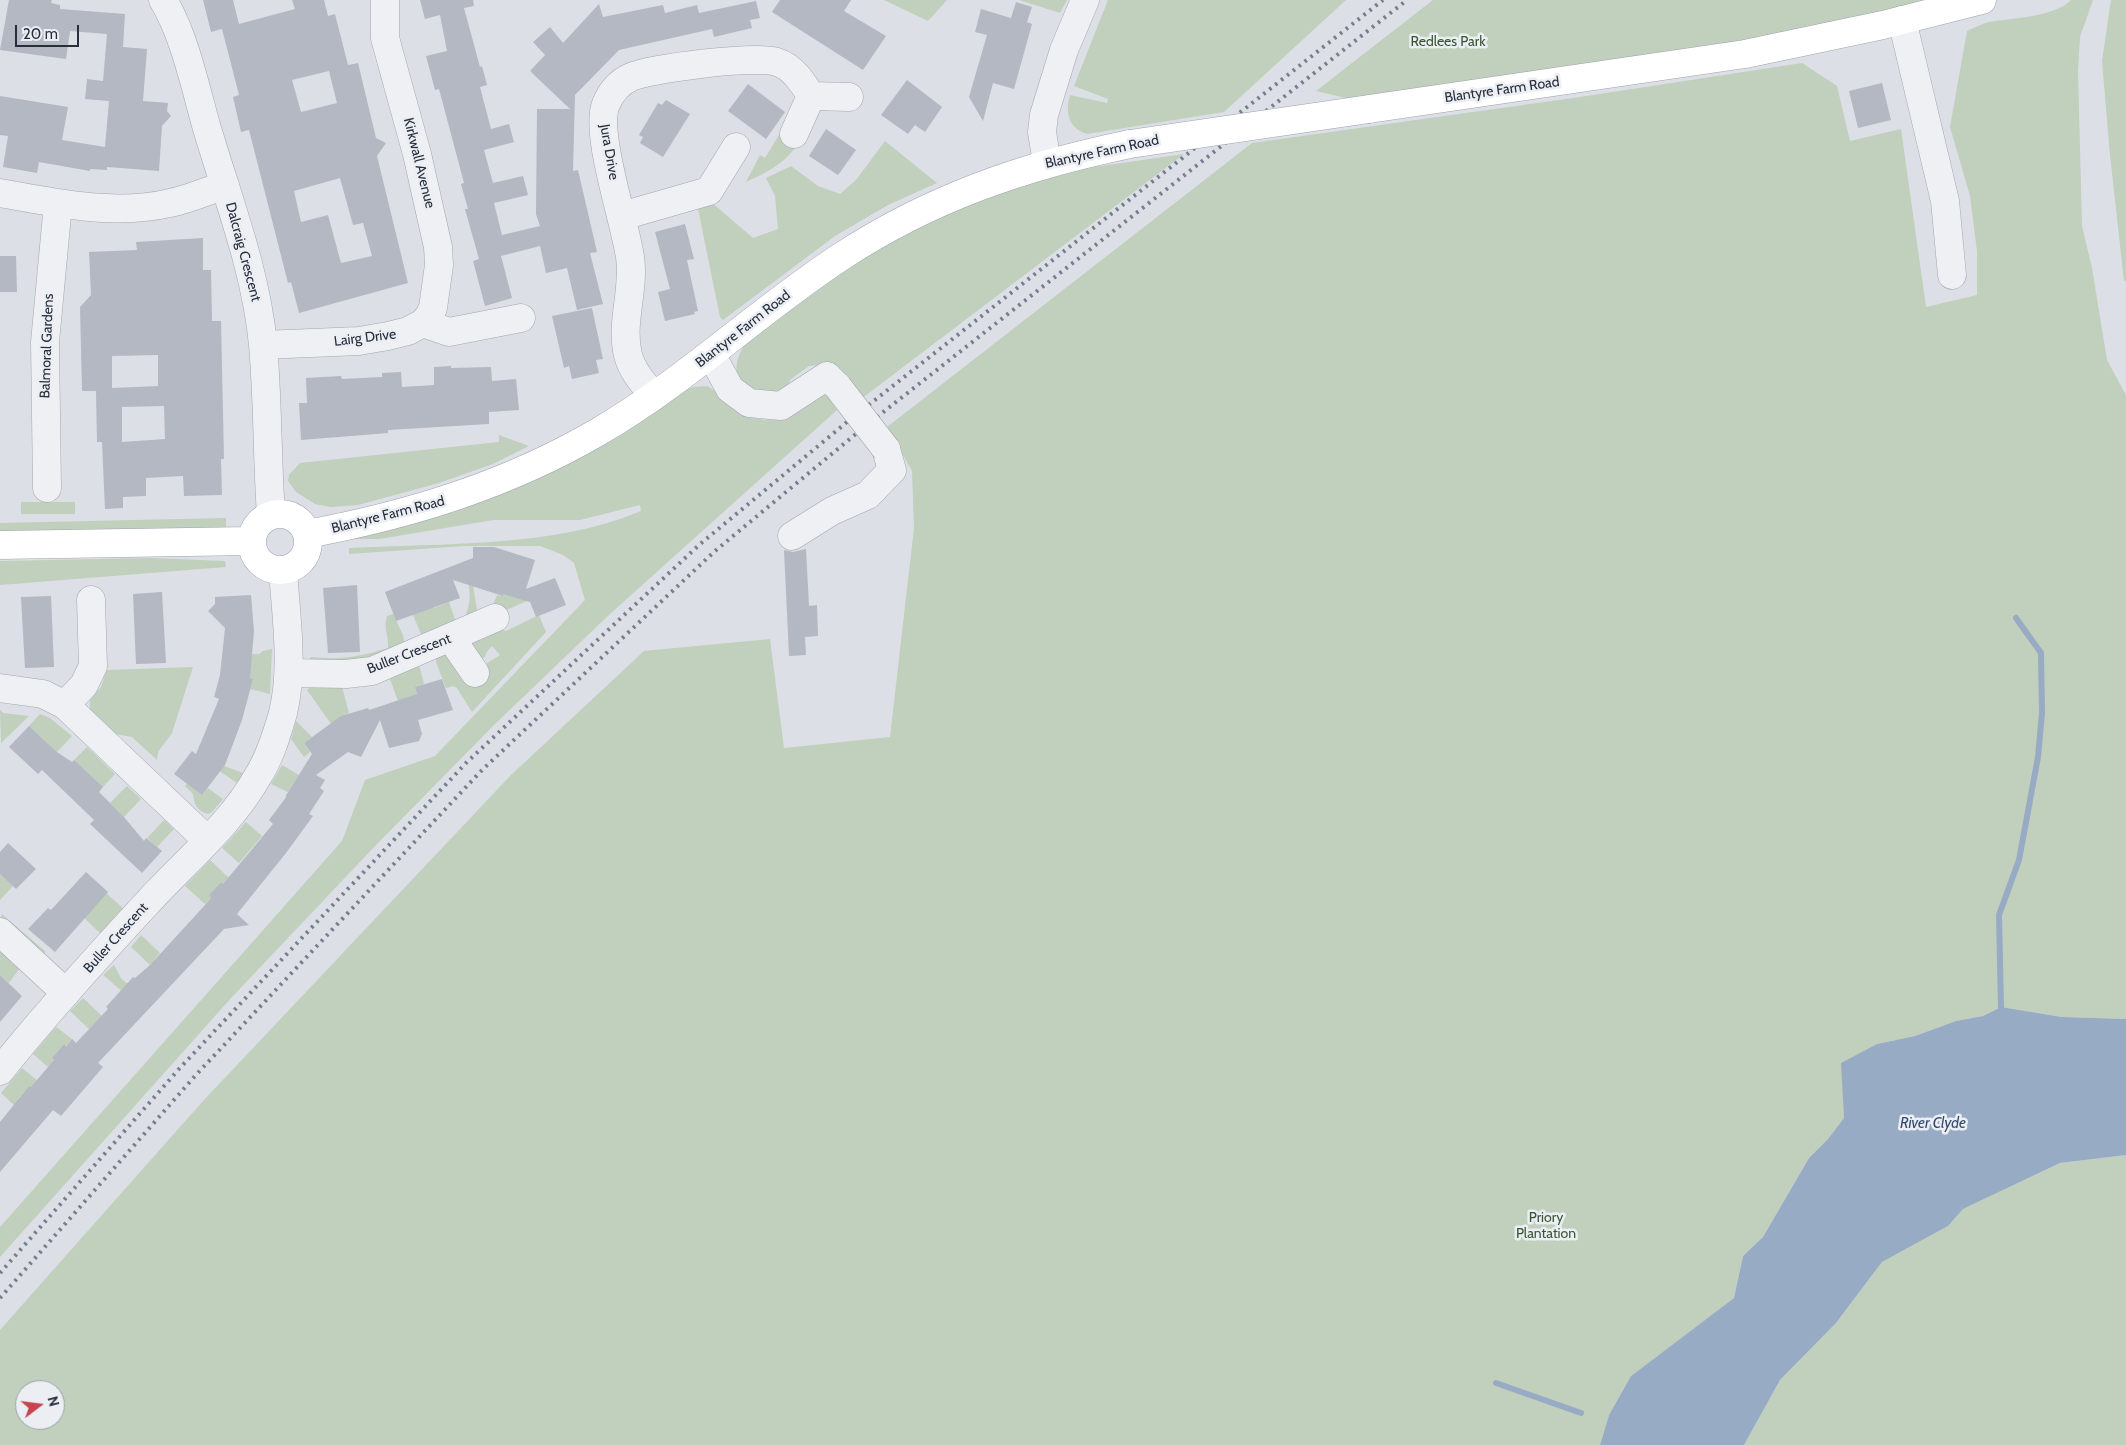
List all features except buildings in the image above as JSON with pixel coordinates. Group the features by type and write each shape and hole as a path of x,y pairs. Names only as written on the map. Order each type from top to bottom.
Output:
{"main road":[{"name":"Blantyre Farm Road","path":"307,534 412,511 488,486 574,445 654,396 838,258 893,225 963,192 1018,172 1047,163 1130,144 1686,64 1796,44 1982,0"},
{"path":"279,513 296,519 303,526 307,534 308,544 306,553 292,567 283,570 264,566 257,559 251,541 252,534 259,522 271,515 279,513"},
{"path":"0,545 251,541"}],"street":[{"name":"Dalcraig Crescent","path":"163,0 170,12 184,50 248,267 263,345 271,515"},
{"name":"Kirkwall Avenue","path":"385,0 385,38 417,154 438,247 436,300 429,316 422,323"},
{"path":"1047,163 1042,132 1044,115 1064,50 1085,0"},
{"path":"1902,20 1945,201 1952,274"},
{"name":"Jura Drive","path":"654,396 634,370 628,356 625,340 631,258 605,142 602,121 606,105 615,88 630,77 651,70 757,58 778,62 791,70 811,96"},
{"path":"794,134 811,96 849,97"},
{"path":"622,216 709,192 736,147"},
{"path":"0,193 58,204 113,208 143,207 170,203 225,185"},
{"name":"Balmoral Gardens","path":"47,488 45,342 58,204"},
{"path":"422,323 449,332 521,318"},
{"name":"Lairg Drive","path":"263,345 363,340 408,331 422,323"},
{"path":"711,354 730,389 750,403 781,406 827,376 886,449 892,470 868,495 832,511 792,536"},
{"name":"Buller Crescent","path":"0,1072 66,993 224,822 246,793 264,764 276,736 283,711 289,673 283,570"},
{"path":"65,705 84,685 93,666 91,600"},
{"name":"Buller Crescent","path":"289,673 346,674 372,670 495,618"},
{"path":"451,638 475,674"},
{"path":"0,688 43,694 65,705 207,840"},
{"path":"0,932 66,993"}],"green space":[{"path":"884,0 947,0 928,21"},
{"path":"1019,0 1067,0 1060,13"},
{"path":"1108,0 1346,0 1224,112 1087,134 1072,124 1068,107 1070,95 1107,103 1108,99 1074,86"},
{"name":"Redlees Park","path":"1433,0 1932,0 1772,36 1627,59 1350,99 1316,91"},
{"name":"Priory Plantation","path":"2071,0 2093,0 2080,37 2078,71 2082,226 2092,268 2107,360 2126,395 2126,1019 2062,1017 2001,1007 1983,1016 1956,1021 1915,1036 1877,1044 1842,1063 1844,1118 1828,1139 1809,1158 1763,1237 1743,1256 1734,1298 1631,1376 1609,1415 1600,1445 0,1445 0,1330 203,1101 511,775 644,651 770,639 784,748 890,737 914,528 912,471 887,427 1252,143 1580,97 1802,63 1837,86 1850,141 1901,129 1926,307 1977,295 1977,251 1970,196 1950,127 1967,31 1989,22 2033,16 2064,6"},
{"path":"2111,0 2126,0 2126,281 2124,281 2110,155 2102,61"},
{"path":"779,135 798,144 787,157 769,171 746,182 760,155 765,158"},
{"path":"885,141 937,183 888,205 835,236 723,320 720,317 697,204 710,201 753,238 778,229 775,196 766,178 791,166 818,186 840,194 856,180"},
{"path":"1184,154 861,399 821,365 809,366 791,379 787,386 779,393 761,395 745,384 738,375 738,359 748,340 867,255 930,221 1009,189 1094,167"},
{"path":"707,386 741,412 764,420 786,417 805,406 824,391 837,410 610,614 496,723 377,844 232,997 0,1257 0,1227 342,841 365,780 435,756 585,600 574,563 563,555 540,546 464,546 349,554 349,548 498,542 535,538 572,532 607,523 641,511 640,505 580,520 493,520 379,539 347,539 634,425 683,391 693,387"},
{"path":"499,435 529,446 493,464 439,483 358,505 331,507 315,504 296,492 288,481 289,475 300,463 499,442"},
{"path":"21,502 75,502 75,514 21,514"},
{"path":"226,518 226,528 0,534 0,523"},
{"path":"153,558 225,561 226,567 0,585 0,561"},
{"path":"472,579 478,616 471,618 466,614 470,597 468,580"},
{"path":"503,594 529,600 504,611 493,605 497,595 502,596"},
{"path":"431,600 434,608 449,602 457,625 425,639 413,615"},
{"path":"393,614 403,635 405,647 379,657 311,664 310,657 350,657 388,648 386,621 387,616"},
{"path":"539,615 546,632 472,712 457,688 453,686 446,688 436,662 436,654 443,652 481,667 500,655 492,646 485,657 477,662 471,645 474,640 496,627 506,631"},
{"path":"272,649 270,694 250,689 253,679 234,673 252,654 259,654"},
{"path":"415,662 420,668 424,684 415,687 417,694 398,701 388,674"},
{"path":"193,667 172,733 158,752 157,760 132,737 115,734 90,710 90,700 101,687 107,670"},
{"path":"315,682 341,683 349,713 342,716 344,721 336,731 307,690"},
{"path":"0,710 3,713 29,716 1,743"},
{"path":"40,714 50,718 72,736 57,752 29,726"},
{"path":"296,721 312,737 304,743 310,752 304,757 291,739"},
{"path":"87,747 115,774 103,787 74,760"},
{"path":"214,762 243,773 237,783 212,766"},
{"path":"282,765 299,775 288,792 271,784"},
{"path":"187,783 202,795 208,788 223,799 212,812 204,813 197,807 193,794 185,786"},
{"path":"127,786 141,799 124,817 110,803"},
{"path":"164,820 174,829 157,847 147,838"},
{"path":"246,822 262,836 239,863 222,848"},
{"path":"210,860 229,878 223,884 221,882 209,895 211,898 205,904 185,886"},
{"path":"0,874 13,886 0,900"},
{"path":"106,893 124,909 101,934 84,918"},
{"path":"2,914 46,952 39,955 0,921"},
{"path":"141,935 160,953 150,965 131,947"},
{"path":"6,949 22,965 9,983 0,975 0,952"},
{"path":"114,965 121,978 130,986 124,993 103,975"},
{"path":"83,998 102,1016 89,1029 70,1011"},
{"path":"56,1027 72,1039 66,1047 63,1045 52,1058 54,1060 48,1067 33,1054"},
{"path":"22,1068 38,1081 32,1088 29,1086 18,1099 20,1102 16,1107 1,1093"},
{"path":"2126,1155 2126,1445 1744,1445 1780,1380 1836,1323 1882,1262 1948,1226 1963,1209 2060,1163"}],"water":[{"name":"River Clyde","path":"2001,1007 2062,1017 2126,1019 2126,1155 2060,1163 1963,1209 1948,1226 1882,1262 1836,1323 1780,1380 1744,1445 1600,1445 1609,1415 1631,1376 1734,1298 1743,1256 1763,1237 1809,1158 1828,1139 1844,1118 1841,1063 1877,1044 1915,1036 1956,1021 1983,1016"}],"waterway":[{"path":"2003,1016 2001,1007 1999,915 2019,860 2038,757 2042,713 2041,653 2016,618"},
{"path":"1496,1383 1581,1413"}],"railway":[{"path":"0,1273 179,1069 466,763 699,545 847,422 1383,0"},
{"path":"0,1298 195,1076 482,770 715,551 863,428 1407,0"}]}
